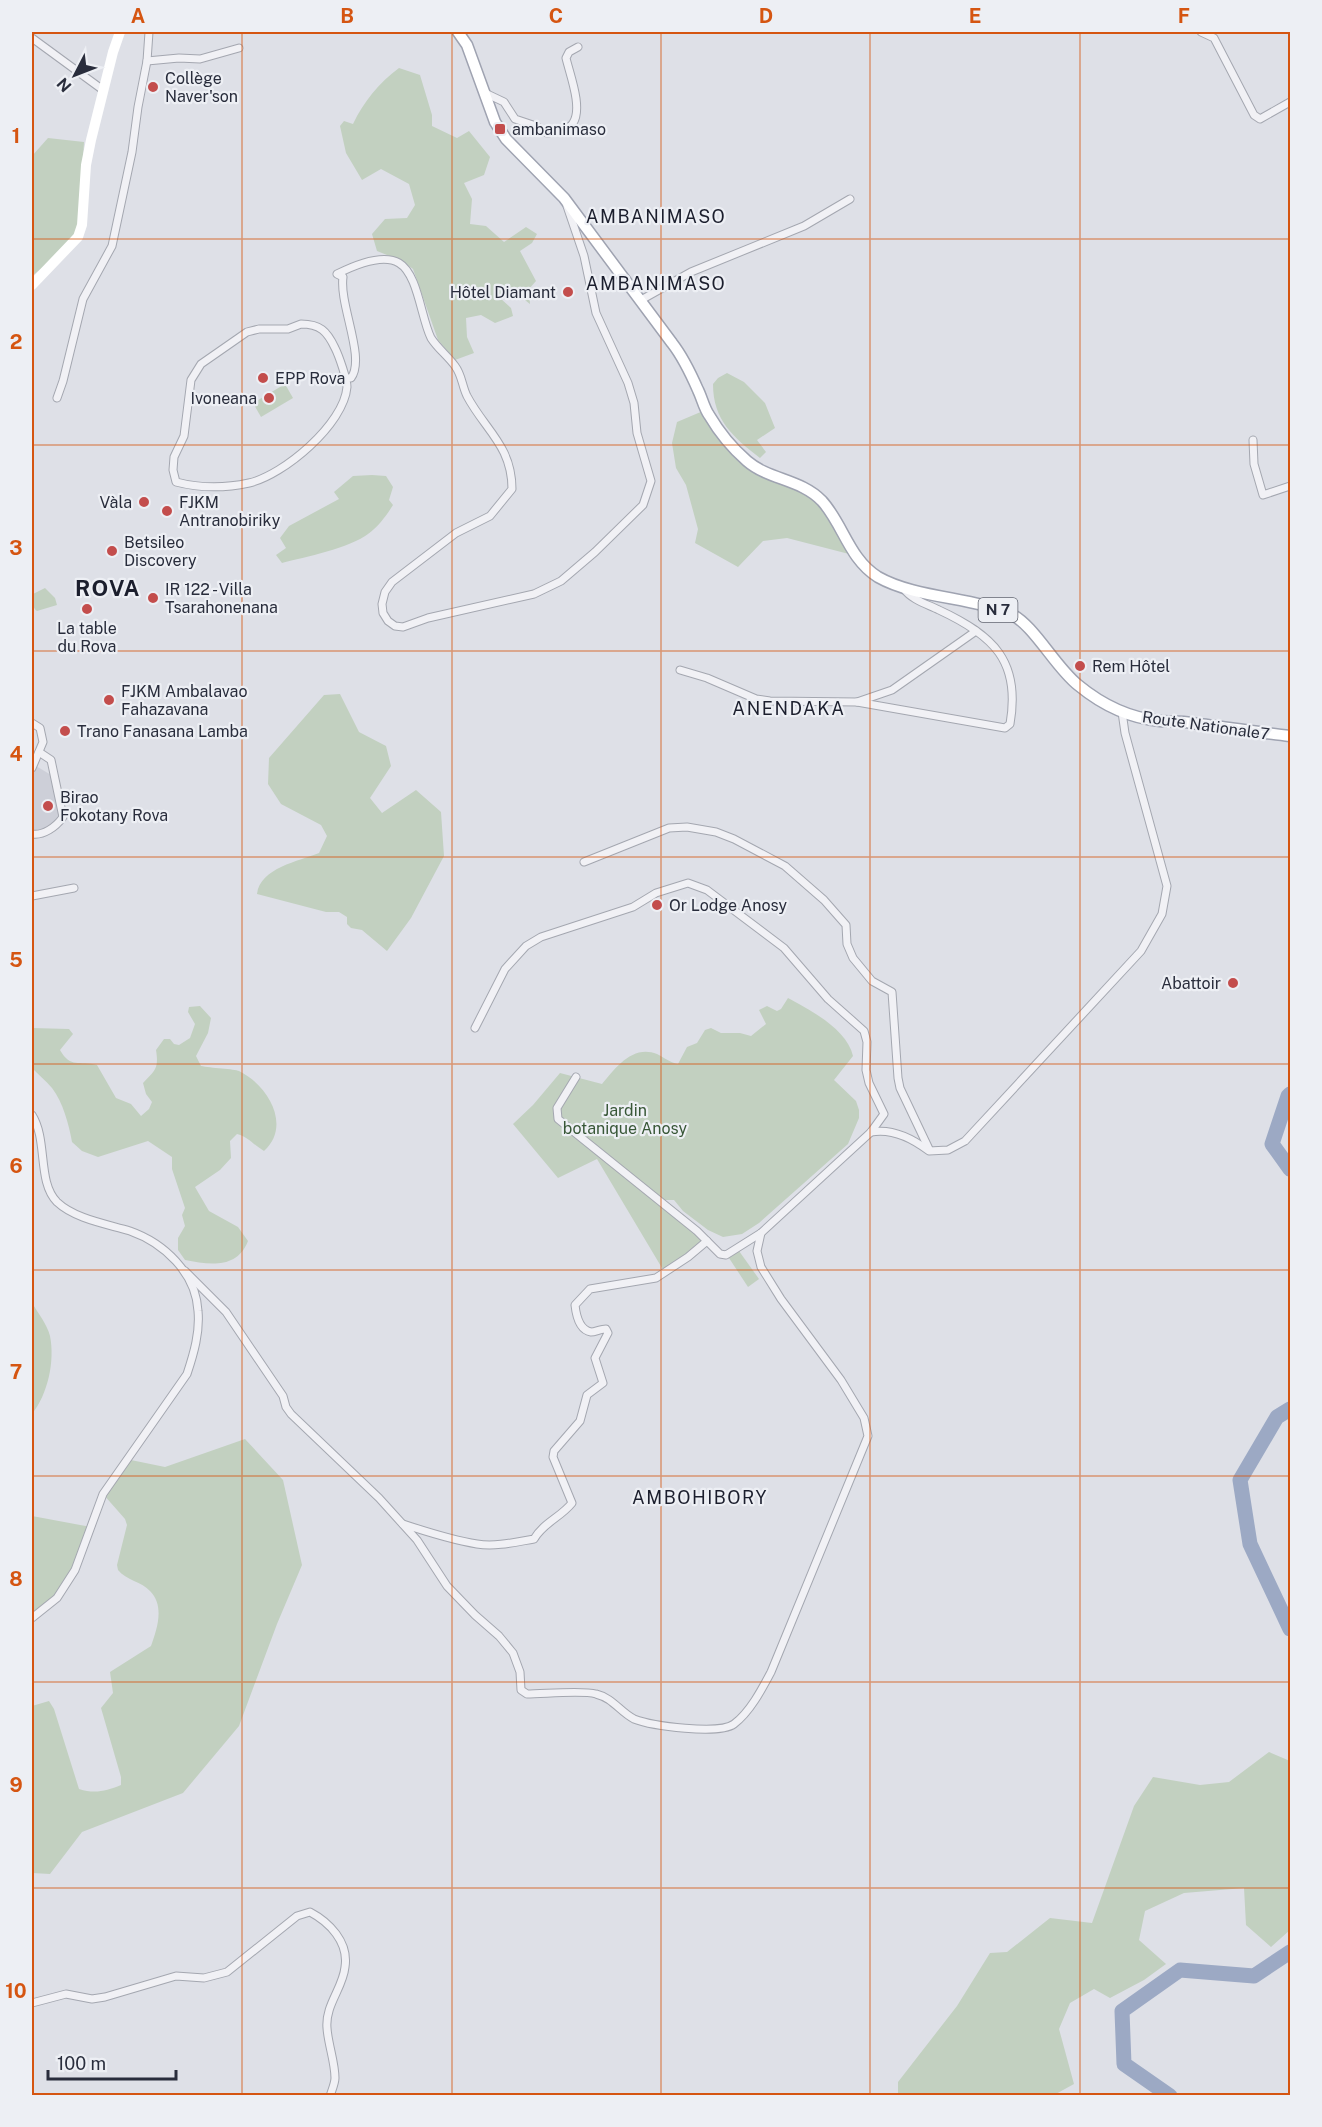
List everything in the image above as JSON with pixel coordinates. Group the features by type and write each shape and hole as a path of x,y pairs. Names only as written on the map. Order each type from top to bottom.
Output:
{"main road":[{"path":"32,285 78,237 82,225 86,165 112,52 120,32"},
{"name":"N 7","path":"458,32 467,45 495,122 506,139 564,198 641,300 684,359 708,414 738,452 760,470 797,483 813,492 826,506 863,565 879,577 902,586 1010,614 1028,627 1053,660 1075,683 1104,704 1122,712"},
{"name":"Route Nationale7","path":"1122,712 1157,721 1186,722 1290,736"}],"street":[{"path":"57,398 83,299 112,246 132,152 147,61 149,32"},
{"path":"1202,32 1214,38 1254,115 1260,119 1290,102"},
{"path":"32,38 103,90"},
{"path":"485,93 504,102 515,119 536,126 547,134 569,127 574,123 577,106 566,58 569,52 578,47"},
{"path":"147,61 179,57 200,59 239,48"},
{"path":"346,378 351,378 354,373 356,349 342,288 343,277 338,274 368,262 388,259 398,262 410,275 426,327 433,340 455,365 468,399 498,441 511,467 512,489 490,516 456,533 392,582 385,592 382,604 382,613 388,621 395,626 403,627 428,618 534,594 570,573 643,505 651,481 637,433 634,402 628,383 596,313 584,256 564,198"},
{"path":"641,300 691,272 804,226 850,199"},
{"path":"301,324 312,324 324,329 337,351 342,372 346,378 345,399 327,428 303,451 264,478 249,483 227,485 192,486 176,482 173,470 174,457 184,436 191,380 201,364 247,332 259,329 288,329 301,324"},
{"path":"1253,440 1254,464 1263,495 1290,486"},
{"path":"680,670 763,700 857,702 1005,728 1010,724 1013,692 1010,671 1002,655 994,644 960,619 912,597 902,586"},
{"path":"857,702 892,690 976,631"},
{"path":"871,1132 883,1130 913,1138 929,1151 948,1150 965,1141 1141,951 1162,914 1167,886 1125,733 1122,712"},
{"path":"32,723 40,728 43,742 32,768"},
{"path":"32,834 44,833 63,817 51,760 39,752"},
{"path":"584,862 669,828 687,827 716,832 734,839 785,866 824,900 846,925 847,944 853,958 872,981 892,992 900,1088 929,1151"},
{"path":"475,1028 505,969 526,946 541,937 633,907 656,893 687,884 698,886 716,896 784,948 828,999 864,1031 867,1042 866,1070 869,1083 884,1114 871,1132 761,1233 726,1255 720,1254 707,1240 558,1119 557,1108 576,1077"},
{"path":"32,896 74,888"},
{"path":"32,1115 39,1134 45,1179 56,1202 73,1213 151,1241 169,1254 226,1312 283,1396 291,1414 379,1498 417,1540 447,1586 499,1636 513,1653 520,1672 521,1690 527,1694 594,1693 610,1698 632,1718 657,1726 722,1729 733,1726 762,1690 868,1436 864,1418 841,1380 781,1299 761,1267 757,1251 761,1233"},
{"path":"401,1523 478,1545 506,1544 534,1539 539,1530 566,1511 572,1503 553,1456 554,1451 580,1421 587,1395 603,1383 595,1358 608,1333 606,1329 592,1332 585,1329 577,1317 575,1305 590,1289 656,1278 688,1257 707,1240"},
{"path":"32,1618 57,1598 69,1580 75,1570 103,1494 187,1374 194,1353 198,1329 198,1308 185,1271"},
{"path":"32,2003 66,1994 92,1999 105,1997 176,1976 204,1978 227,1972 297,1916 310,1912 327,1923 336,1935 342,1944 345,1959 345,1967 329,2009 326,2027 335,2079 330,2096"}],"shaded area":[{"path":"36,766 51,775 58,802 58,816 55,823 46,830 35,831 32,829 32,773"}],"green space":[{"path":"399,68 420,75 432,115 432,126 457,138 469,131 490,157 484,175 464,183 472,199 470,224 486,226 504,242 526,227 537,234 532,243 520,251 536,281 529,289 530,304 508,287 500,298 511,308 513,316 495,323 481,315 466,318 467,337 474,353 455,360 438,340 413,269 402,261 377,251 372,234 385,219 407,218 415,205 409,184 381,169 362,180 346,153 340,126 344,121 353,124 373,93"},
{"path":"48,138 84,142 79,228 54,258 32,276 32,156"},
{"path":"727,373 744,382 765,403 775,428 757,440 766,452 760,458 726,427 717,408 713,384"},
{"path":"285,384 293,398 261,417 253,403"},
{"path":"703,411 729,448 818,497 849,554 787,538 763,541 738,567 695,543 698,529 686,485 676,468 672,443 677,422"},
{"path":"353,476 386,476 393,487 389,500 393,505 376,528 350,544 282,563 276,555 286,548 280,538 289,526 339,499 334,492"},
{"path":"45,588 55,598 57,605 37,611 33,604 33,594"},
{"path":"340,694 359,732 386,746 391,766 370,798 382,813 416,790 441,812 444,856 411,918 387,951 362,930 351,928 347,924 347,917 339,912 326,912 257,894 265,878 273,872 319,853 327,836 321,825 281,804 268,784 269,758 324,695"},
{"name":"Jardin botanique Anosy","path":"788,998 826,1021 836,1029 849,1046 853,1056 834,1080 856,1101 859,1118 848,1144 759,1223 742,1234 723,1237 708,1230 683,1211 674,1200 659,1200 660,1205 704,1242 666,1268 662,1268 597,1159 558,1178 513,1124 533,1105 560,1073 602,1084 625,1059 640,1052 657,1054 678,1064 687,1047 697,1043 705,1030 711,1028 721,1033 740,1033 751,1036 766,1024 759,1010 767,1006 777,1011"},
{"path":"200,1006 211,1018 208,1033 196,1056 201,1066 237,1070 250,1077 267,1096 276,1118 276,1130 272,1141 264,1151 237,1134 230,1141 231,1158 220,1170 195,1187 209,1211 238,1227 248,1241 243,1250 230,1261 213,1264 185,1260 178,1250 178,1238 185,1226 182,1215 185,1208 172,1169 172,1157 148,1141 98,1157 82,1151 72,1142 65,1114 56,1094 32,1068 32,1028 69,1029 73,1034 60,1050 64,1056 72,1062 97,1065 116,1098 131,1104 141,1116 149,1109 152,1102 146,1094 143,1083 155,1069 156,1050 164,1039 170,1039 174,1044 179,1045 190,1038 195,1024 188,1012 189,1007"},
{"path":"739,1251 759,1279 748,1287 729,1258"},
{"path":"32,1303 49,1332 52,1356 46,1387 32,1414"},
{"path":"245,1439 283,1480 302,1565 239,1726 183,1793 82,1832 50,1874 32,1873 32,1706 49,1701 54,1709 79,1789 100,1791 121,1785 121,1777 101,1708 113,1693 110,1672 151,1646 157,1625 158,1611 155,1597 147,1588 118,1570 117,1565 127,1525 125,1519 103,1494 126,1459 165,1467"},
{"path":"32,1516 91,1527 75,1570 57,1598 32,1618"},
{"path":"1269,1752 1290,1761 1290,1930 1271,1947 1246,1925 1244,1888 1184,1893 1145,1911 1139,1940 1166,1964 1144,1980 1110,1998 1094,1989 1070,2003 1059,2029 1074,2084 1054,2095 898,2095 898,2082 957,2006 990,1953 1007,1952 1050,1918 1092,1923 1134,1806 1153,1777 1200,1785 1229,1782"}],"waterway":[{"path":"1290,1094 1272,1144 1290,1169"},
{"path":"1290,1409 1277,1417 1240,1480 1250,1544 1290,1629"},
{"path":"1170,2096 1124,2064 1122,2011 1180,1970 1254,1976 1290,1952"}],"place":[{"name":"Collège Naver'son","path":"153,87"},
{"name":"ambanimaso","path":"500,129"},
{"name":"Hôtel Diamant","path":"568,292"},
{"name":"EPP Rova","path":"263,378"},
{"name":"Ivoneana","path":"269,398"},
{"name":"Vàla","path":"144,502"},
{"name":"FJKM Antranobiriky","path":"167,511"},
{"name":"Betsileo Discovery","path":"112,551"},
{"name":"IR 122 - Villa Tsarahonenana","path":"153,598"},
{"name":"La table du Rova","path":"87,609"},
{"name":"Rem Hôtel","path":"1080,666"},
{"name":"FJKM Ambalavao Fahazavana","path":"109,700"},
{"name":"Trano Fanasana Lamba","path":"65,731"},
{"name":"Birao Fokotany Rova","path":"48,806"},
{"name":"Or Lodge Anosy","path":"657,905"},
{"name":"Abattoir","path":"1233,983"}],"district":[{"name":"AMBANIMASO","path":"656,217"},
{"name":"AMBANIMASO","path":"656,284"},
{"name":"ROVA","path":"108,588"},
{"name":"ANENDAKA","path":"789,709"},
{"name":"AMBOHIBORY","path":"700,1498"}]}
